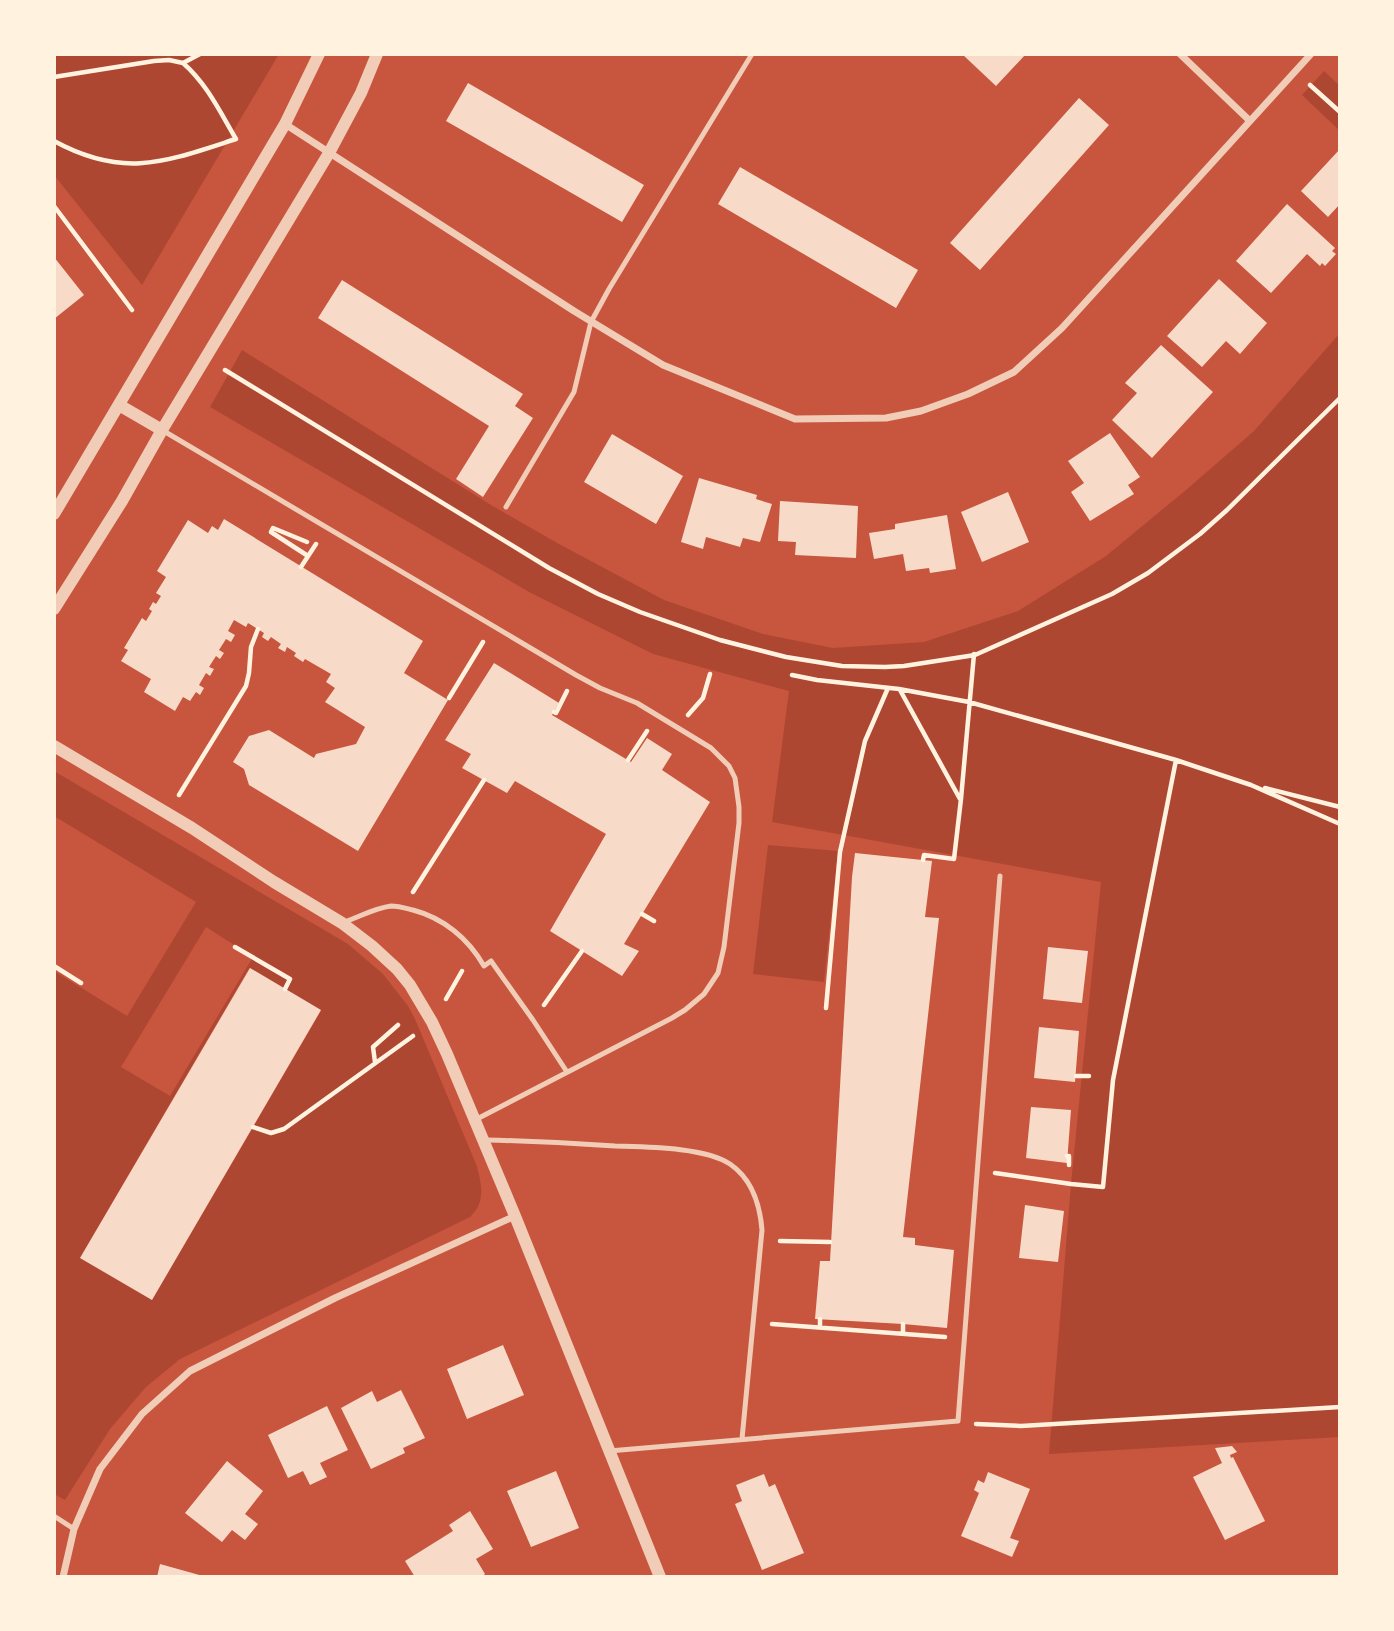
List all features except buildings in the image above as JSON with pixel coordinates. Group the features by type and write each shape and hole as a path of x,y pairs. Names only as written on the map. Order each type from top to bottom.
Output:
{"street":[{"path":"54,514 285,124 319,54"},
{"path":"54,609 122,501 329,153 361,93 377,54"},
{"path":"1180,54 1250,121"},
{"path":"285,124 663,365 795,419 886,418 921,411 968,394 1014,372 1062,328 1311,54"},
{"path":"119,405 162,430"},
{"path":"54,746 342,923 397,969 416,993 437,1033 475,1120 660,1577"},
{"path":"63,1577 74,1528 100,1469 142,1414 190,1371 335,1298 515,1216"}],"lane":[{"path":"506,507 574,392 592,322 609,289 752,54"},
{"path":"162,430 576,675 657,715 711,748 729,766 735,778 739,823 724,947 719,971 708,990 680,1014 475,1120"},
{"path":"609,1451 958,1421 1000,876"},
{"path":"342,923 385,907 403,907 425,913 444,923 477,954 484,966 491,961 567,1072"},
{"path":"483,1140 659,1148 722,1159 735,1168 751,1188 759,1206 762,1230 742,1439"},
{"path":"54,1516 74,1528"}],"path":[{"path":"183,63 200,54"},
{"path":"54,77 154,61 183,63 208,92 236,139 168,160 133,164 96,159 54,141"},
{"path":"1310,85 1340,112"},
{"path":"54,206 132,310"},
{"path":"225,370 549,568 598,594 640,612 736,644 786,657 862,667 904,666 974,654 1112,594 1148,573 1197,536 1227,510 1340,398"},
{"path":"301,567 308,556 315,545 273,528 271,532 308,556"},
{"path":"449,698 493,626"},
{"path":"168,814 248,682 251,647 258,629"},
{"path":"923,860 924,855 954,859 974,654"},
{"path":"792,675 969,702 1176,760 1251,785 1340,807"},
{"path":"827,1008 840,852 864,741 888,688"},
{"path":"899,690 961,799"},
{"path":"554,712 556,713 563,700"},
{"path":"628,760 657,715"},
{"path":"1021,1177 1103,1187 1113,1080 1176,760"},
{"path":"403,907 484,780"},
{"path":"1251,785 1340,824"},
{"path":"642,914 654,922"},
{"path":"235,947 290,979 285,989"},
{"path":"533,1020 582,951"},
{"path":"54,966 81,983"},
{"path":"375,1062 373,1047 398,1025"},
{"path":"253,1127 271,1133 284,1129 406,1041"},
{"path":"1076,1076 1089,1076"},
{"path":"1068,1156 1069,1165"},
{"path":"762,1240 830,1242"},
{"path":"820,1319 820,1327"},
{"path":"754,1323 964,1339"},
{"path":"903,1324 903,1333"},
{"path":"958,1421 1021,1426 1340,1407"}],"shaded area":[{"path":"54,54 279,54 142,285 54,175"},
{"path":"1324,71 1340,86 1340,131 1302,95"},
{"path":"1340,333 1340,1437 1049,1454 1071,1184 1101,882 772,822 789,691 653,654 531,593 210,407 242,350 491,505 664,600 763,634 833,648 924,642 1018,611 1106,556 1186,490 1254,431"},
{"path":"54,771 348,944 383,974 415,1019 476,1164 481,1192 479,1205 470,1217 180,1359 146,1387 110,1429 65,1500 54,1494 54,971 127,1016 196,902 54,816","holes":["206,927 253,957 170,1096 121,1067","249,968 321,1011 152,1300 80,1258"]},
{"path":"768,845 838,851 824,982 753,974"}]}
